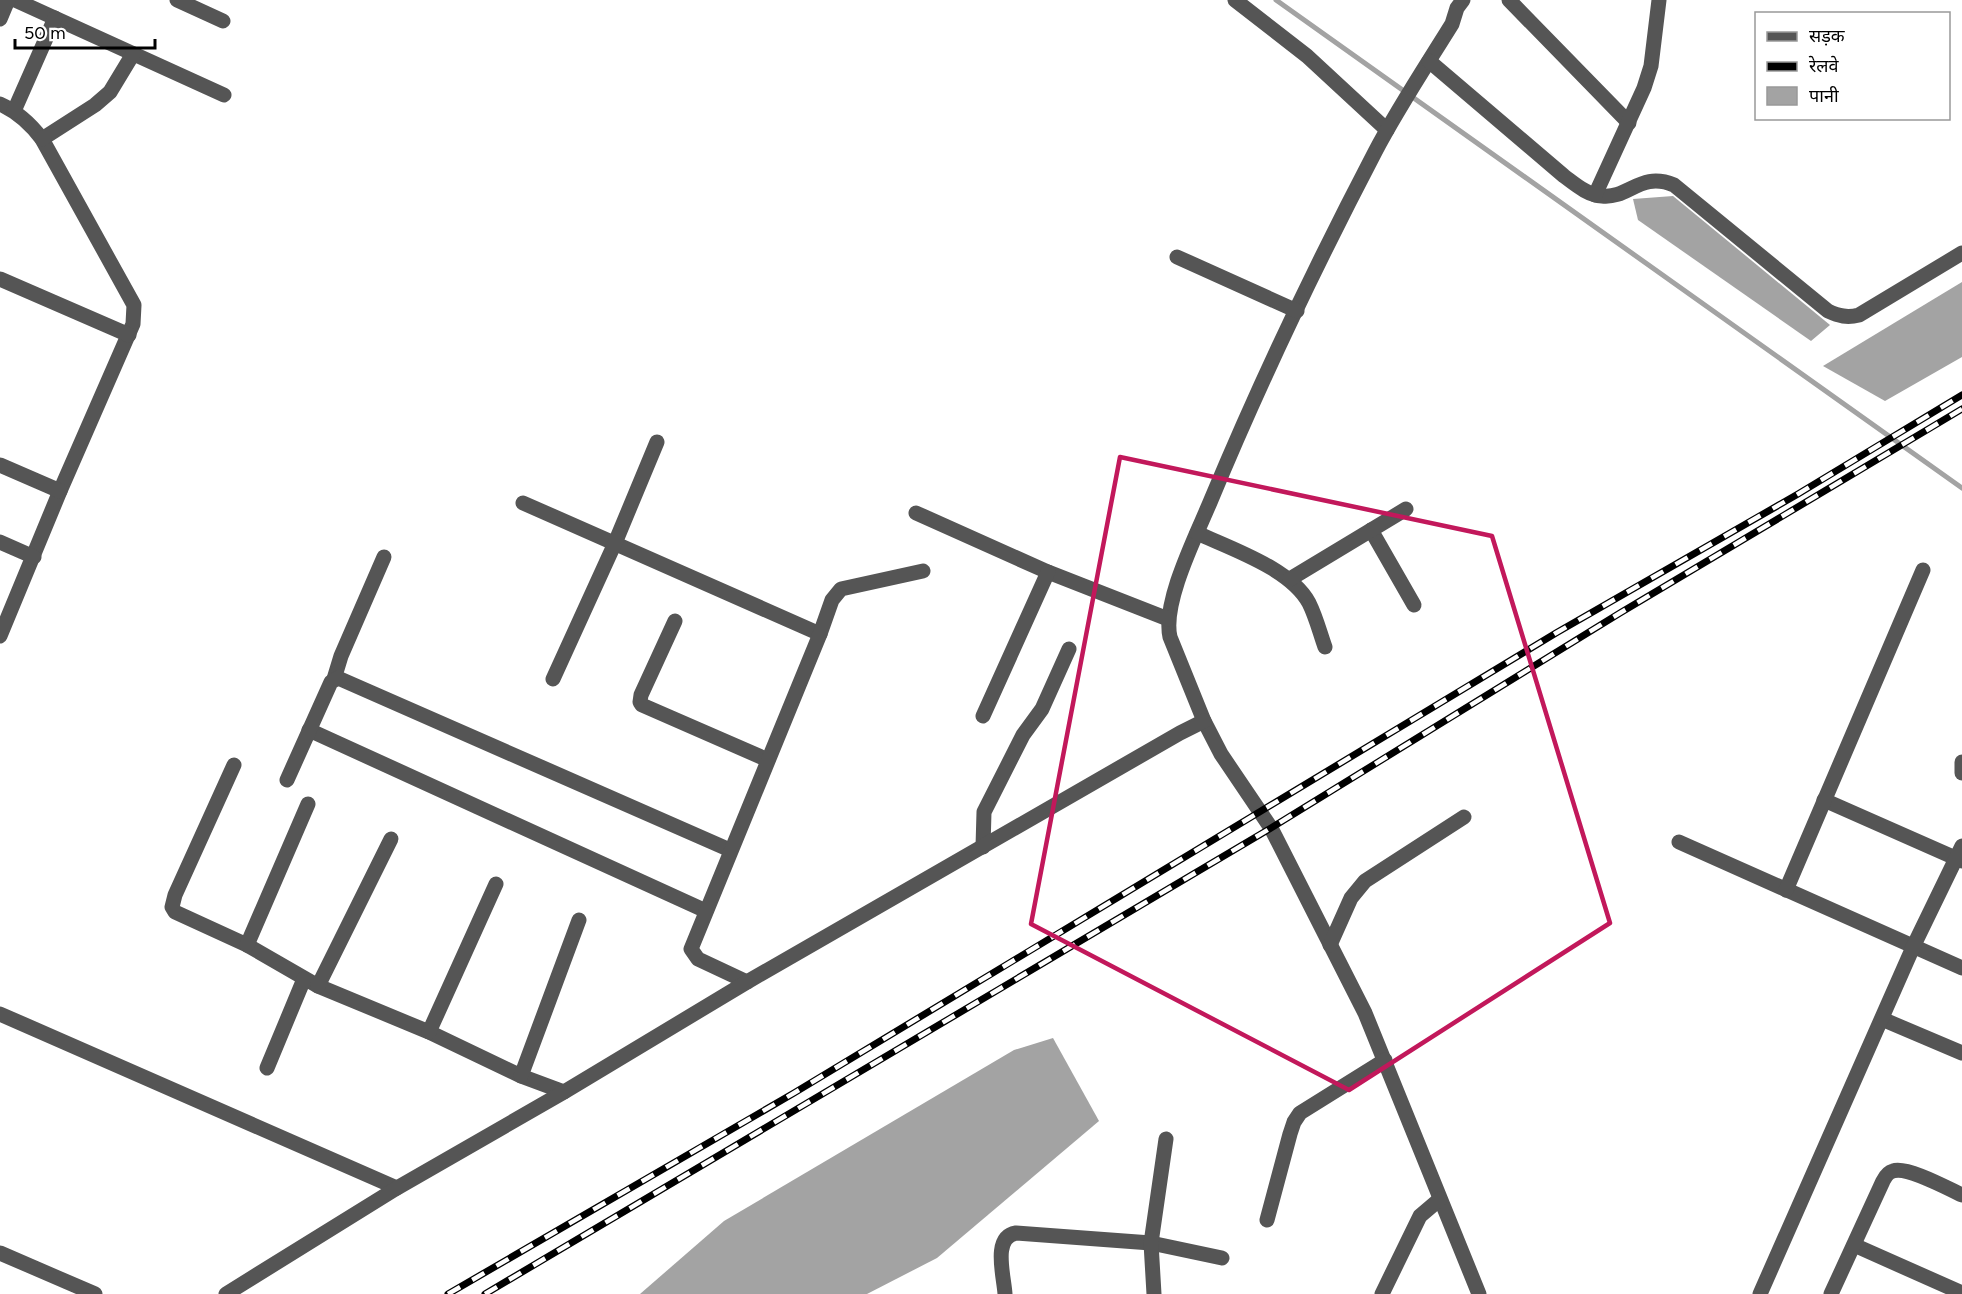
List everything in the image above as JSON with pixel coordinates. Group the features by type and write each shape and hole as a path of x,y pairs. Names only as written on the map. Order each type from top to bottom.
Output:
{"street":[{"path":"0,19 8,0"},
{"path":"15,0 224,95"},
{"path":"177,0 223,21"},
{"path":"1235,0 1307,56 1387,130"},
{"path":"1509,0 1629,123"},
{"path":"1595,195 1644,88 1651,66 1659,0"},
{"path":"1457,3 1452,24 1387,130 1297,311 1234,446 1197,533 1168,619 1170,637 1204,721 1221,754 1270,828 1365,1013 1479,1294"},
{"path":"14,111 56,18"},
{"path":"42,139 95,105 110,92 134,54"},
{"path":"1429,61 1580,188 1595,195 1611,195 1652,180 1674,184 1828,311 1838,316 1848,318 1859,315 1962,253"},
{"path":"0,104 14,111 32,125 42,139 134,305 133,324 129,335 60,491 0,636"},
{"path":"1177,257 1297,311"},
{"path":"0,279 129,335"},
{"path":"553,679 615,543 657,442"},
{"path":"0,465 60,491"},
{"path":"523,503 820,634"},
{"path":"1290,579 1406,509"},
{"path":"916,513 1048,572 1168,619"},
{"path":"1371,530 1414,605"},
{"path":"1197,533 1266,565 1290,579 1302,591 1310,604 1325,647"},
{"path":"0,542 34,556"},
{"path":"287,780 331,681 334,679 341,656 384,556"},
{"path":"1786,890 1923,570"},
{"path":"747,982 698,959 691,949 820,634 831,600 841,589 923,571"},
{"path":"982,716 1048,572"},
{"path":"675,621 641,695 642,705 768,760"},
{"path":"982,847 984,812 1023,735 1042,709 1070,649"},
{"path":"334,679 344,680 730,850"},
{"path":"226,1294 397,1188 564,1092 747,982 1204,721"},
{"path":"309,730 706,911"},
{"path":"1962,762 1962,773"},
{"path":"234,765 175,895 172,907 175,912 247,945 311,982 429,1032 521,1076 564,1092"},
{"path":"1760,1294 1914,945 1960,855 1824,800"},
{"path":"247,945 308,804"},
{"path":"1330,945 1351,898 1365,881 1464,817"},
{"path":"267,1068 311,982 391,839"},
{"path":"1679,842 1962,968"},
{"path":"429,1032 496,884"},
{"path":"521,1076 579,920"},
{"path":"0,1014 397,1188"},
{"path":"1882,1019 1962,1053"},
{"path":"1267,1220 1290,1134 1300,1113 1385,1060"},
{"path":"1154,1294 1151,1244 1166,1139"},
{"path":"1831,1294 1882,1180 1887,1175 1894,1170 1905,1170 1962,1195"},
{"path":"1382,1294 1420,1216 1440,1199"},
{"path":"1005,1294 1001,1249 1003,1241 1010,1234 1016,1233 1151,1244 1222,1258"},
{"path":"1854,1245 1962,1293"},
{"path":"0,1254 95,1294"}],"highlighted area":[{"path":"1120,457 1492,536 1610,923 1349,1090 1031,924"}],"water":[{"path":"1673,196 1830,325 1811,341 1638,220 1633,199"},
{"path":"1962,282 1962,357 1885,401 1823,366"},
{"path":"1053,1038 1099,1121 937,1258 867,1294 640,1294 724,1221 1014,1050"}],"waterway":[{"path":"1276,0 1962,488"}],"railway":[{"path":"448,1294 794,1093 1556,633 1798,494 1962,395"},
{"path":"485,1294 1271,828 1620,613 1962,409"}]}
